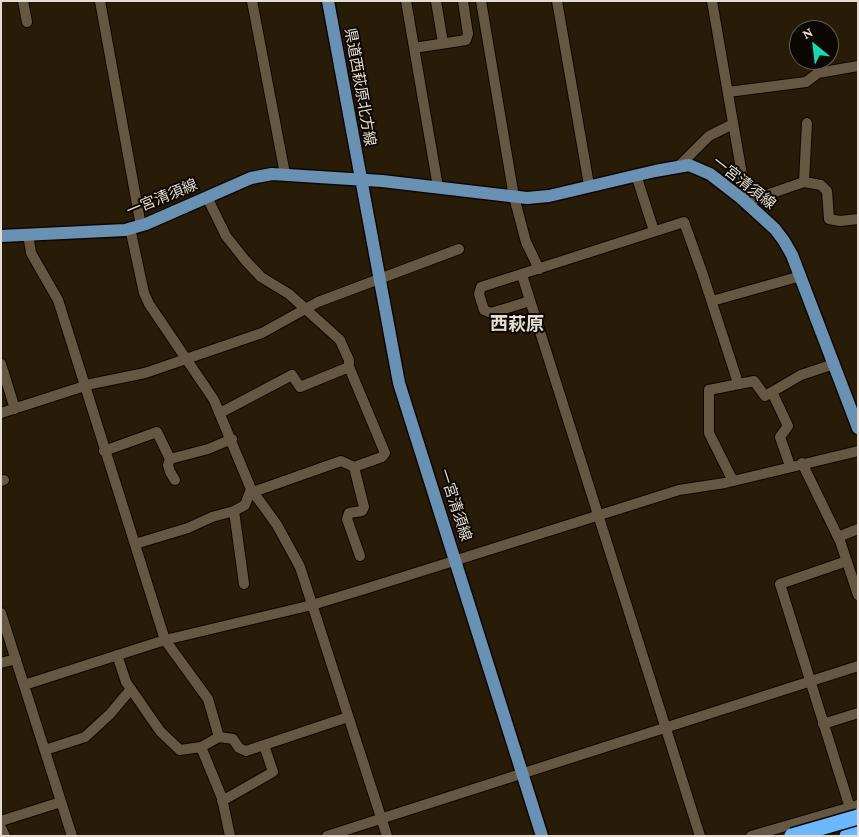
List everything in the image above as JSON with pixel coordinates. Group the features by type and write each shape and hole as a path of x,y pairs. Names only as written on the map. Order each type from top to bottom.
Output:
{"highway":[{"path":"792,836 855,810"},
{"path":"847,836 858,832"}],"main road":[{"name":"県道西萩原北方線","path":"328,1 360,179"},
{"name":"一宮清須線","path":"1,236 136,227 251,178 272,174 360,179 514,197 549,196 680,165 701,169 744,200 775,229 784,241 801,276 834,364 854,402 858,428"},
{"name":"一宮清須線","path":"360,179 399,383 542,836"}],"street":[{"path":"23,1 27,22"},
{"path":"100,1 136,227 144,293 187,358 220,413 252,491 292,550 312,605 387,836"},
{"path":"252,1 284,174"},
{"path":"406,1 438,187"},
{"path":"436,1 443,44"},
{"path":"414,48 466,40 468,34 464,1"},
{"path":"481,1 514,197 526,242 539,269"},
{"path":"557,1 589,186"},
{"path":"712,1 745,192 744,200 804,182 821,185 827,191 829,219 840,221 858,219"},
{"path":"839,69 858,66"},
{"path":"728,92 806,82 818,73 831,70 832,76 858,72"},
{"path":"804,182 808,123"},
{"path":"680,165 709,136 733,124"},
{"path":"636,175 654,231"},
{"path":"208,197 222,228 245,260 261,277 289,294 340,340 349,360 349,367 385,453 382,457 354,468"},
{"path":"530,301 491,313 484,310 479,294 481,287 684,222 738,383"},
{"path":"28,234 31,253 58,300 165,640 208,699 218,737"},
{"path":"1,413 85,386 127,378 262,333 304,308 459,249"},
{"path":"522,275 700,836"},
{"path":"712,301 801,276"},
{"path":"1,364 15,408"},
{"path":"733,481 709,433 708,390 754,380 765,396 801,375 834,364"},
{"path":"220,413 292,375 300,387 349,367"},
{"path":"772,392 788,426 780,437 790,466"},
{"path":"104,451 157,432 170,460 168,465 175,480"},
{"path":"170,460 208,449 232,439"},
{"path":"24,686 165,640 312,605 679,490 733,481 858,450"},
{"path":"135,544 188,528 212,517 234,512 245,505 252,491 341,461 354,468 364,507 362,511 349,513 347,519 360,556"},
{"path":"802,463 838,537 858,595"},
{"path":"234,512 244,584"},
{"path":"838,537 858,529"},
{"path":"847,561 780,584 809,682 855,810 858,832"},
{"path":"1,613 72,836"},
{"path":"117,655 126,682 160,731 180,750 201,747 218,737 233,739 239,748 246,751 348,717"},
{"path":"1,663 16,659"},
{"path":"327,836 858,666"},
{"path":"45,750 86,738 131,689"},
{"path":"823,724 858,713"},
{"path":"222,801 273,772 264,744"},
{"path":"201,747 222,801 230,836"},
{"path":"1,821 61,802"},
{"path":"751,836 855,810"},
{"path":"1,828 5,836"}],"district":[{"name":"西萩原","path":"517,324"}]}
